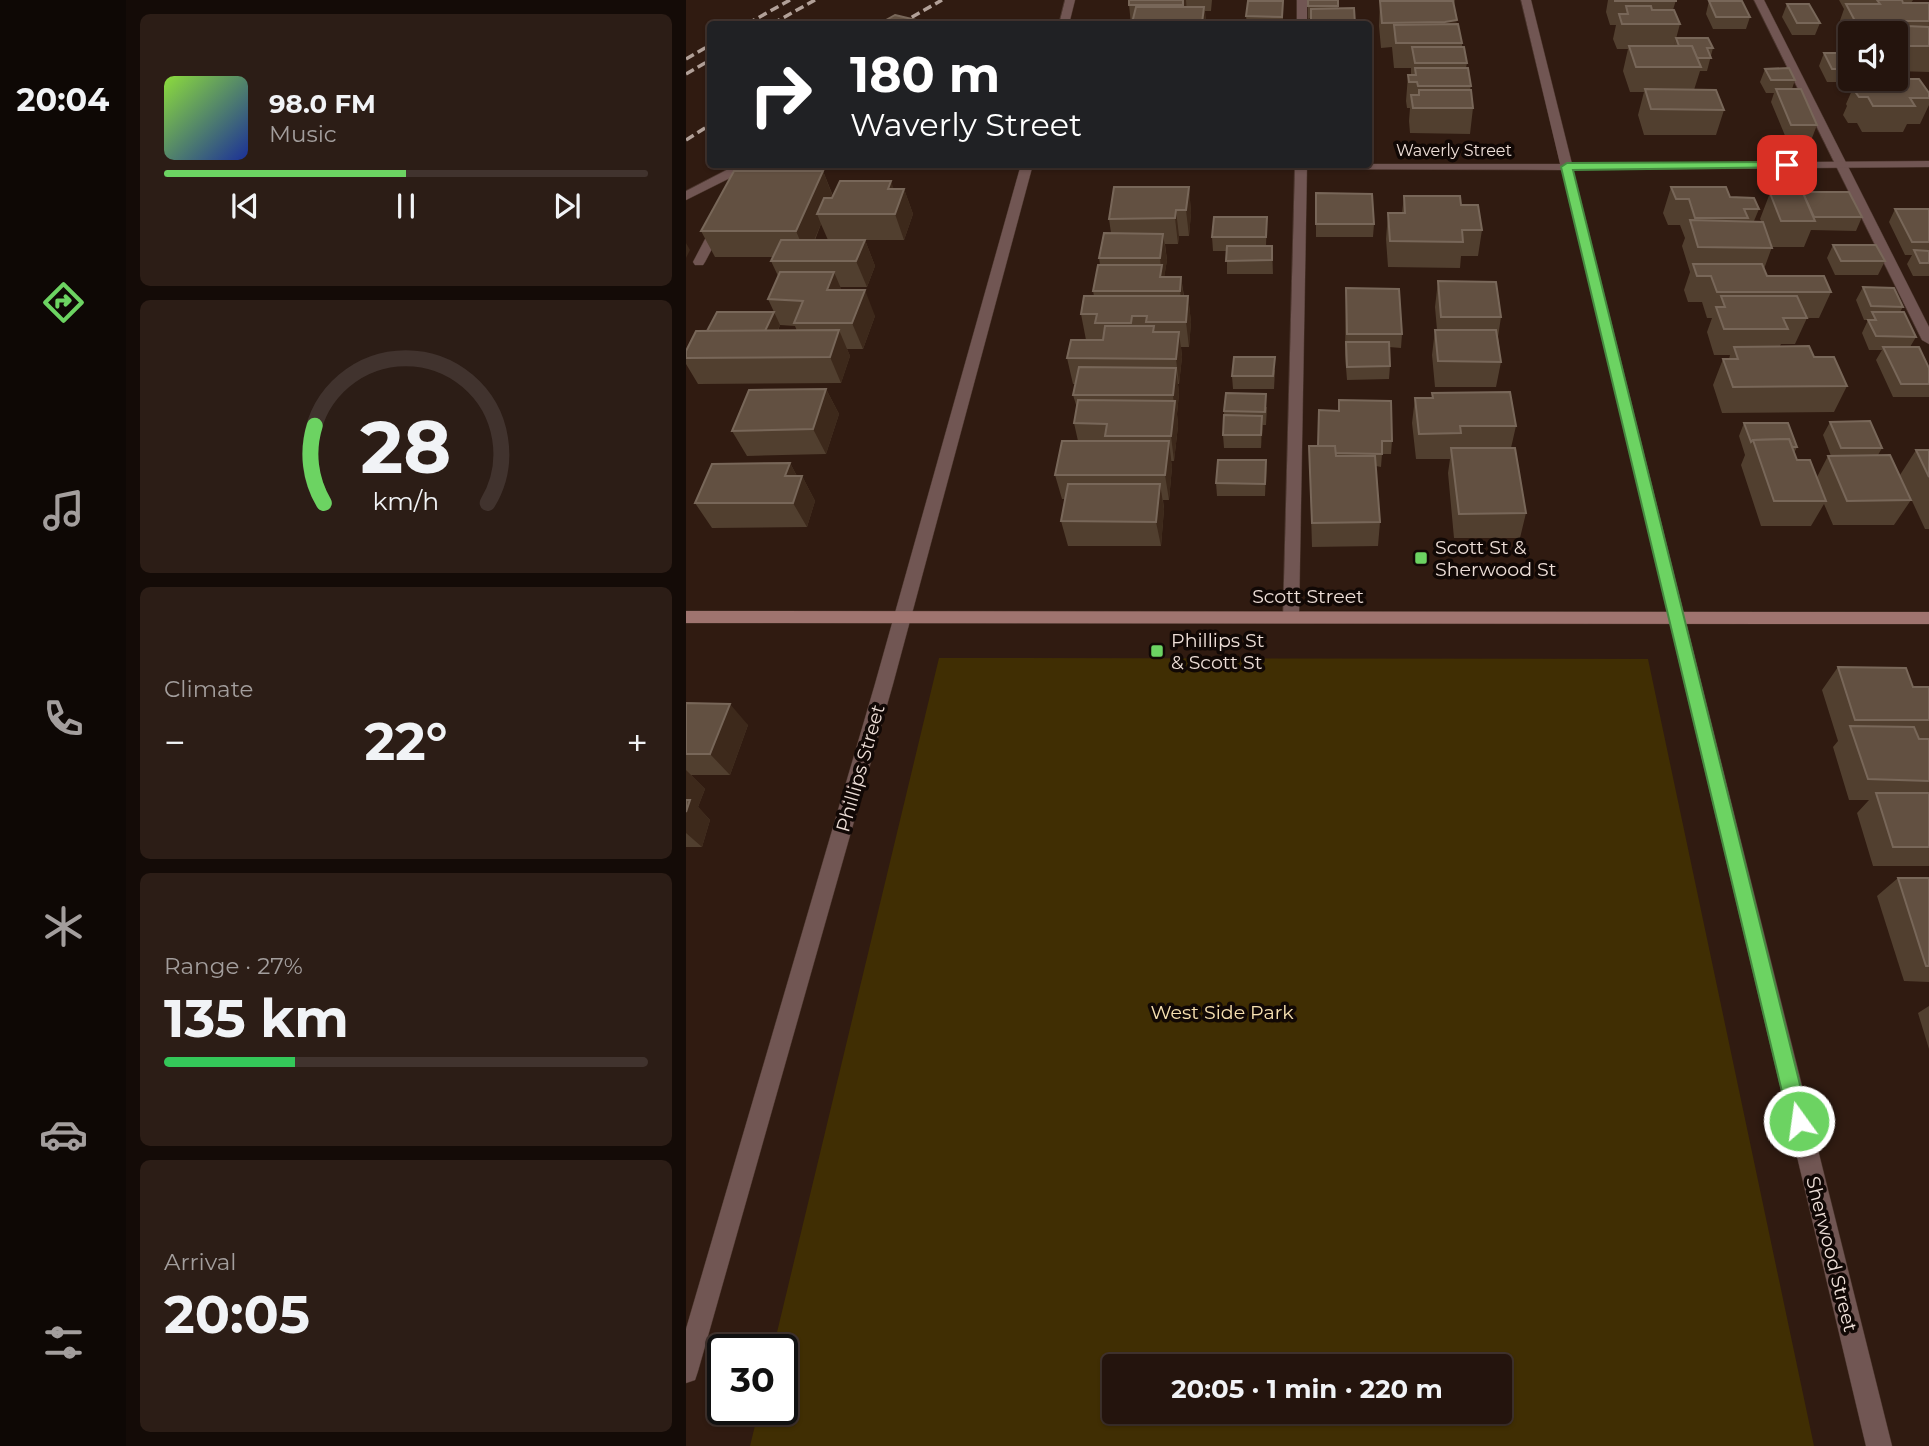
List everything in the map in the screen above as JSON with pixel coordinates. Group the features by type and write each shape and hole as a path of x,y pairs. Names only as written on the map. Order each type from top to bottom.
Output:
{"street":[{"path":"1065,21 1070,0"},
{"path":"1302,0 1302,21"},
{"name":"Sherwood Street","path":"1527,0 1879,1446"},
{"path":"1759,0 1929,340"},
{"name":"Waverly Street","path":"1372,166 1567,167 1929,163"},
{"path":"686,196 740,168"},
{"path":"730,201 746,168"},
{"name":"Phillips Street","path":"686,1371 903,616 1026,168"},
{"path":"1291,617 1301,168"},
{"path":"699,262 724,213"},
{"name":"Scott Street","path":"686,617 1929,618"}],"green space":[{"name":"West Side Park","path":"939,658 1648,659 1814,1446 750,1446 755,1425 798,1425 798,1334 777,1334"}],"building":[{"path":"1129,0 1183,0 1183,5 1129,5"},
{"path":"1308,0 1338,0 1338,6 1308,6"},
{"path":"1676,0 1676,1 1615,1"},
{"path":"1877,0 1929,3 1929,21 1855,21 1846,4 1880,4"},
{"path":"1248,1 1283,1 1282,17 1246,16"},
{"path":"1380,1 1453,1 1457,20 1382,23"},
{"path":"1709,1 1742,1 1750,17 1716,17"},
{"path":"1787,4 1809,4 1820,23 1797,23"},
{"path":"1626,6 1674,10 1680,24 1622,24 1619,14 1628,14"},
{"path":"1136,7 1204,7 1202,21 1132,21"},
{"path":"1354,8 1355,21 1311,21 1311,9"},
{"path":"895,15 920,21 884,21"},
{"path":"1458,24 1462,43 1396,43 1394,25"},
{"path":"1908,26 1929,27 1929,46 1908,46"},
{"path":"1676,38 1708,38 1713,48 1707,48 1711,58 1697,58 1692,46 1679,46"},
{"path":"1629,46 1692,46 1701,67 1636,67"},
{"path":"1412,47 1464,47 1467,63 1415,63"},
{"path":"1824,53 1838,53 1838,69 1832,69"},
{"path":"1415,68 1468,68 1471,86 1418,86 1417,82 1409,82 1408,75 1416,75"},
{"path":"1789,68 1795,80 1771,80 1765,69"},
{"path":"1908,79 1919,79 1929,93 1929,98 1910,98 1915,106 1873,106 1868,97 1859,97 1855,91 1908,91"},
{"path":"1645,89 1716,90 1724,110 1651,109"},
{"path":"1776,89 1801,89 1817,125 1791,125"},
{"path":"1419,90 1471,90 1473,108 1413,108 1411,95 1419,95"},
{"path":"734,171 823,171 796,231 701,231"},
{"path":"840,181 891,181 888,189 904,189 895,214 817,214 824,198 832,198"},
{"path":"1114,187 1189,187 1186,210 1176,210 1175,218 1109,219"},
{"path":"1671,187 1726,187 1730,197 1754,198 1759,209 1744,209 1748,218 1695,218 1689,199 1676,199"},
{"path":"1799,192 1849,192 1862,217 1814,217 1803,193"},
{"path":"1316,193 1372,194 1374,224 1316,224"},
{"path":"1770,193 1803,193 1815,221 1781,221"},
{"path":"1404,196 1460,196 1461,205 1478,205 1482,230 1462,230 1463,242 1390,241 1388,213 1405,213"},
{"path":"1895,209 1929,209 1929,242 1912,242"},
{"path":"1214,217 1267,217 1266,237 1212,237"},
{"path":"1690,220 1763,222 1772,248 1698,247"},
{"path":"1104,233 1163,234 1160,258 1099,258"},
{"path":"781,240 865,240 856,261 771,261"},
{"path":"1833,245 1876,245 1885,261 1841,261"},
{"path":"1227,246 1272,246 1272,260 1226,261"},
{"path":"1914,250 1929,251 1929,263 1920,263"},
{"path":"1693,264 1762,264 1767,276 1824,276 1831,292 1717,292 1711,276 1697,276"},
{"path":"1098,265 1162,265 1160,277 1181,277 1180,291 1093,291"},
{"path":"780,272 834,272 827,290 865,290 852,323 794,323 803,301 768,299"},
{"path":"1438,281 1496,282 1501,317 1441,317"},
{"path":"1863,287 1894,288 1903,307 1871,306"},
{"path":"1346,288 1399,289 1402,334 1347,334"},
{"path":"1084,296 1188,296 1186,322 1146,322 1147,316 1132,316 1131,323 1095,323 1097,314 1081,314"},
{"path":"1721,296 1797,296 1807,318 1783,318 1788,329 1724,329 1716,307 1725,307"},
{"path":"717,312 774,312 765,331 707,331"},
{"path":"1872,312 1904,312 1916,337 1876,336 1868,320 1876,320"},
{"path":"1105,326 1154,326 1153,332 1179,332 1176,359 1067,358 1071,340 1103,340"},
{"path":"839,330 830,357 686,358 686,351 696,331"},
{"path":"1435,330 1496,330 1501,362 1438,361"},
{"path":"1346,342 1389,342 1390,366 1347,367"},
{"path":"1809,346 1814,357 1834,357 1847,386 1733,387 1723,359 1738,359 1734,347"},
{"path":"1883,347 1919,347 1929,368 1929,384 1901,384"},
{"path":"1234,357 1275,357 1273,376 1232,376"},
{"path":"1079,367 1176,368 1173,395 1073,395"},
{"path":"826,389 813,429 732,431 749,390"},
{"path":"1510,392 1516,426 1460,426 1461,433 1419,434 1415,398 1433,398 1432,393"},
{"path":"1226,393 1266,394 1265,412 1224,411"},
{"path":"1078,400 1175,401 1171,436 1105,436 1107,424 1074,423"},
{"path":"1339,400 1391,401 1392,441 1382,441 1382,454 1335,453 1335,446 1318,446 1319,410 1339,411"},
{"path":"1224,415 1262,416 1261,435 1223,435"},
{"path":"1870,421 1882,448 1841,448 1830,422"},
{"path":"1744,423 1788,423 1797,447 1792,447 1789,439 1751,442"},
{"path":"1789,439 1797,460 1810,460 1826,501 1774,501 1753,440"},
{"path":"1062,441 1169,441 1165,475 1055,475"},
{"path":"1309,446 1335,446 1336,456 1375,456 1380,522 1312,523"},
{"path":"1451,448 1515,448 1526,513 1459,514"},
{"path":"1916,450 1929,450 1929,477"},
{"path":"1890,455 1911,500 1847,501 1828,456"},
{"path":"1218,460 1266,460 1265,484 1216,483"},
{"path":"790,463 785,476 802,476 793,503 695,503 712,464"},
{"path":"1068,484 1160,484 1156,522 1061,521"},
{"path":"1838,667 1906,668 1913,687 1929,687 1929,720 1855,720"},
{"path":"686,703 730,704 710,754 686,754"},
{"path":"1850,726 1914,727 1919,739 1929,739 1929,781 1868,779"},
{"path":"1876,793 1929,793 1929,847 1893,847"},
{"path":"1898,878 1929,878 1929,966 1926,966"}],"railway":[{"path":"752,21 790,0"},
{"path":"777,21 815,0"},
{"path":"905,21 942,0"},
{"path":"686,59 707,47"},
{"path":"686,74 707,62"},
{"path":"686,140 707,127"}],"place":[{"name":"Scott St & Sherwood St","path":"1421,558"},
{"name":"Phillips St & Scott St","path":"1157,651"}],"route":[{"path":"1787,165 1567,167 1799,1121"}]}
